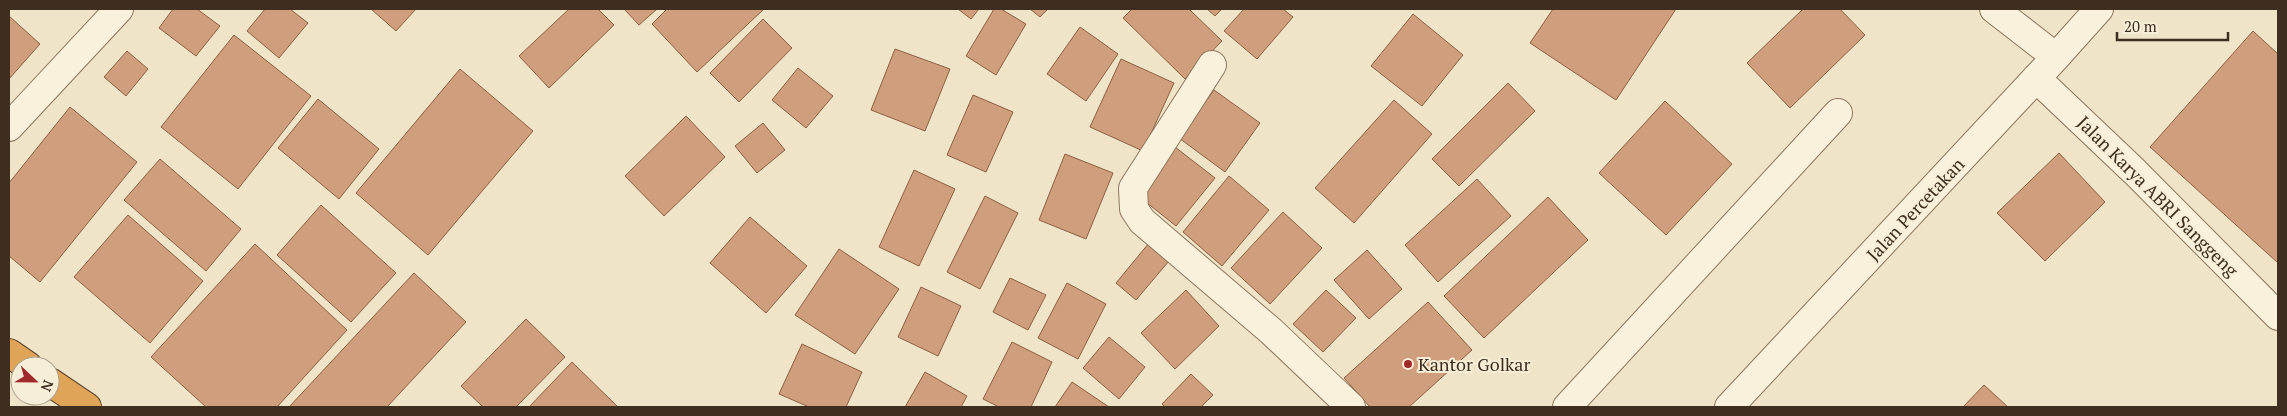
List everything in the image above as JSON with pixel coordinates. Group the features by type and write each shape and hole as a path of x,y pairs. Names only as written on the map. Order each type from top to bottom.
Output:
{"highway":[{"path":"60,389 87,407"}],"street":[{"path":"9,126 119,9"},
{"path":"1994,9 2056,57"},
{"name":"Jalan Percetakan","path":"1729,407 2099,9"},
{"path":"1212,65 1133,188 1134,208 1142,221 1271,331 1351,407"},
{"name":"Jalan Karya ABRI Sanggeng","path":"2036,78 2135,172 2278,316"},
{"path":"1567,407 1838,113"}],"building":[{"path":"173,9 197,9 220,26 196,56 159,28"},
{"path":"265,9 290,9 308,23 279,58 247,31"},
{"path":"371,9 416,9 396,31"},
{"path":"569,9 598,9 614,25 549,88 519,56"},
{"path":"624,9 657,9 639,25"},
{"path":"667,9 764,9 697,72 652,24"},
{"path":"958,9 979,9 971,19"},
{"path":"994,9 1001,9 1026,24 996,75 966,56"},
{"path":"1030,9 1048,9 1040,17"},
{"path":"1132,9 1189,9 1222,41 1185,79 1123,18"},
{"path":"1207,9 1222,9 1215,16"},
{"path":"1244,9 1283,9 1293,17 1257,59 1224,31"},
{"path":"1553,9 1676,9 1616,100 1530,43"},
{"path":"1803,9 1840,9 1865,35 1790,108 1747,63"},
{"path":"1413,14 1463,55 1422,106 1371,66"},
{"path":"9,16 40,44 9,79"},
{"path":"763,19 792,48 739,102 710,73"},
{"path":"1080,27 1118,54 1086,101 1047,74"},
{"path":"2253,31 2278,54 2278,263 2150,147"},
{"path":"234,35 311,96 238,189 161,127"},
{"path":"895,49 950,69 925,131 871,110"},
{"path":"127,51 148,69 126,96 104,77"},
{"path":"1121,59 1174,83 1143,151 1090,127"},
{"path":"798,68 833,96 806,128 772,100"},
{"path":"460,69 533,131 428,255 356,193"},
{"path":"1508,83 1535,111 1459,186 1432,159"},
{"path":"1214,90 1260,123 1225,172 1179,138"},
{"path":"973,95 1013,112 986,172 947,155"},
{"path":"318,99 379,149 339,199 278,148"},
{"path":"1394,100 1432,134 1354,223 1315,188"},
{"path":"1665,101 1732,164 1666,235 1599,173"},
{"path":"70,107 137,162 40,282 9,256 9,183"},
{"path":"686,116 725,157 664,216 625,176"},
{"path":"763,123 785,150 757,173 735,146"},
{"path":"1175,147 1215,178 1176,226 1137,195"},
{"path":"2059,153 2105,202 2045,261 1997,213"},
{"path":"1065,154 1113,173 1086,239 1039,220"},
{"path":"160,159 241,229 206,271 124,200"},
{"path":"914,170 955,189 919,266 879,247"},
{"path":"1229,176 1269,210 1222,266 1183,232"},
{"path":"1477,179 1511,216 1438,282 1405,245"},
{"path":"985,196 1018,213 980,289 947,272"},
{"path":"1548,197 1588,240 1484,338 1444,296"},
{"path":"321,205 396,273 351,322 277,255"},
{"path":"1283,212 1322,248 1270,304 1231,268"},
{"path":"128,215 203,281 150,343 74,277"},
{"path":"750,217 807,266 766,313 710,263"},
{"path":"1149,243 1169,261 1136,300 1116,283"},
{"path":"255,244 347,330 277,407 206,407 151,357"},
{"path":"839,249 899,289 855,354 795,315"},
{"path":"1367,250 1402,289 1369,319 1334,280"},
{"path":"414,273 466,322 387,407 289,407"},
{"path":"1010,278 1046,295 1028,330 993,312"},
{"path":"1067,283 1106,304 1078,359 1038,338"},
{"path":"921,287 961,306 938,356 898,337"},
{"path":"1186,290 1219,326 1175,369 1141,333"},
{"path":"1326,290 1356,318 1323,352 1293,324"},
{"name":"Kantor Golkar","path":"1428,302 1472,350 1409,407 1370,407 1344,378"},
{"path":"526,319 565,357 516,407 483,407 461,386"},
{"path":"1109,337 1145,367 1119,399 1083,368"},
{"path":"1012,342 1052,362 1031,407 999,407 983,399"},
{"path":"802,344 862,372 846,407 809,407 779,394"},
{"path":"572,362 618,407 529,407"},
{"path":"925,372 967,396 961,407 905,407"},
{"path":"1191,374 1213,395 1201,407 1165,407 1162,404"},
{"path":"1072,382 1109,407 1055,407"},
{"path":"1984,385 2008,407 1963,407"}],"place":[{"name":"Kantor Golkar","path":"1408,364"}]}
